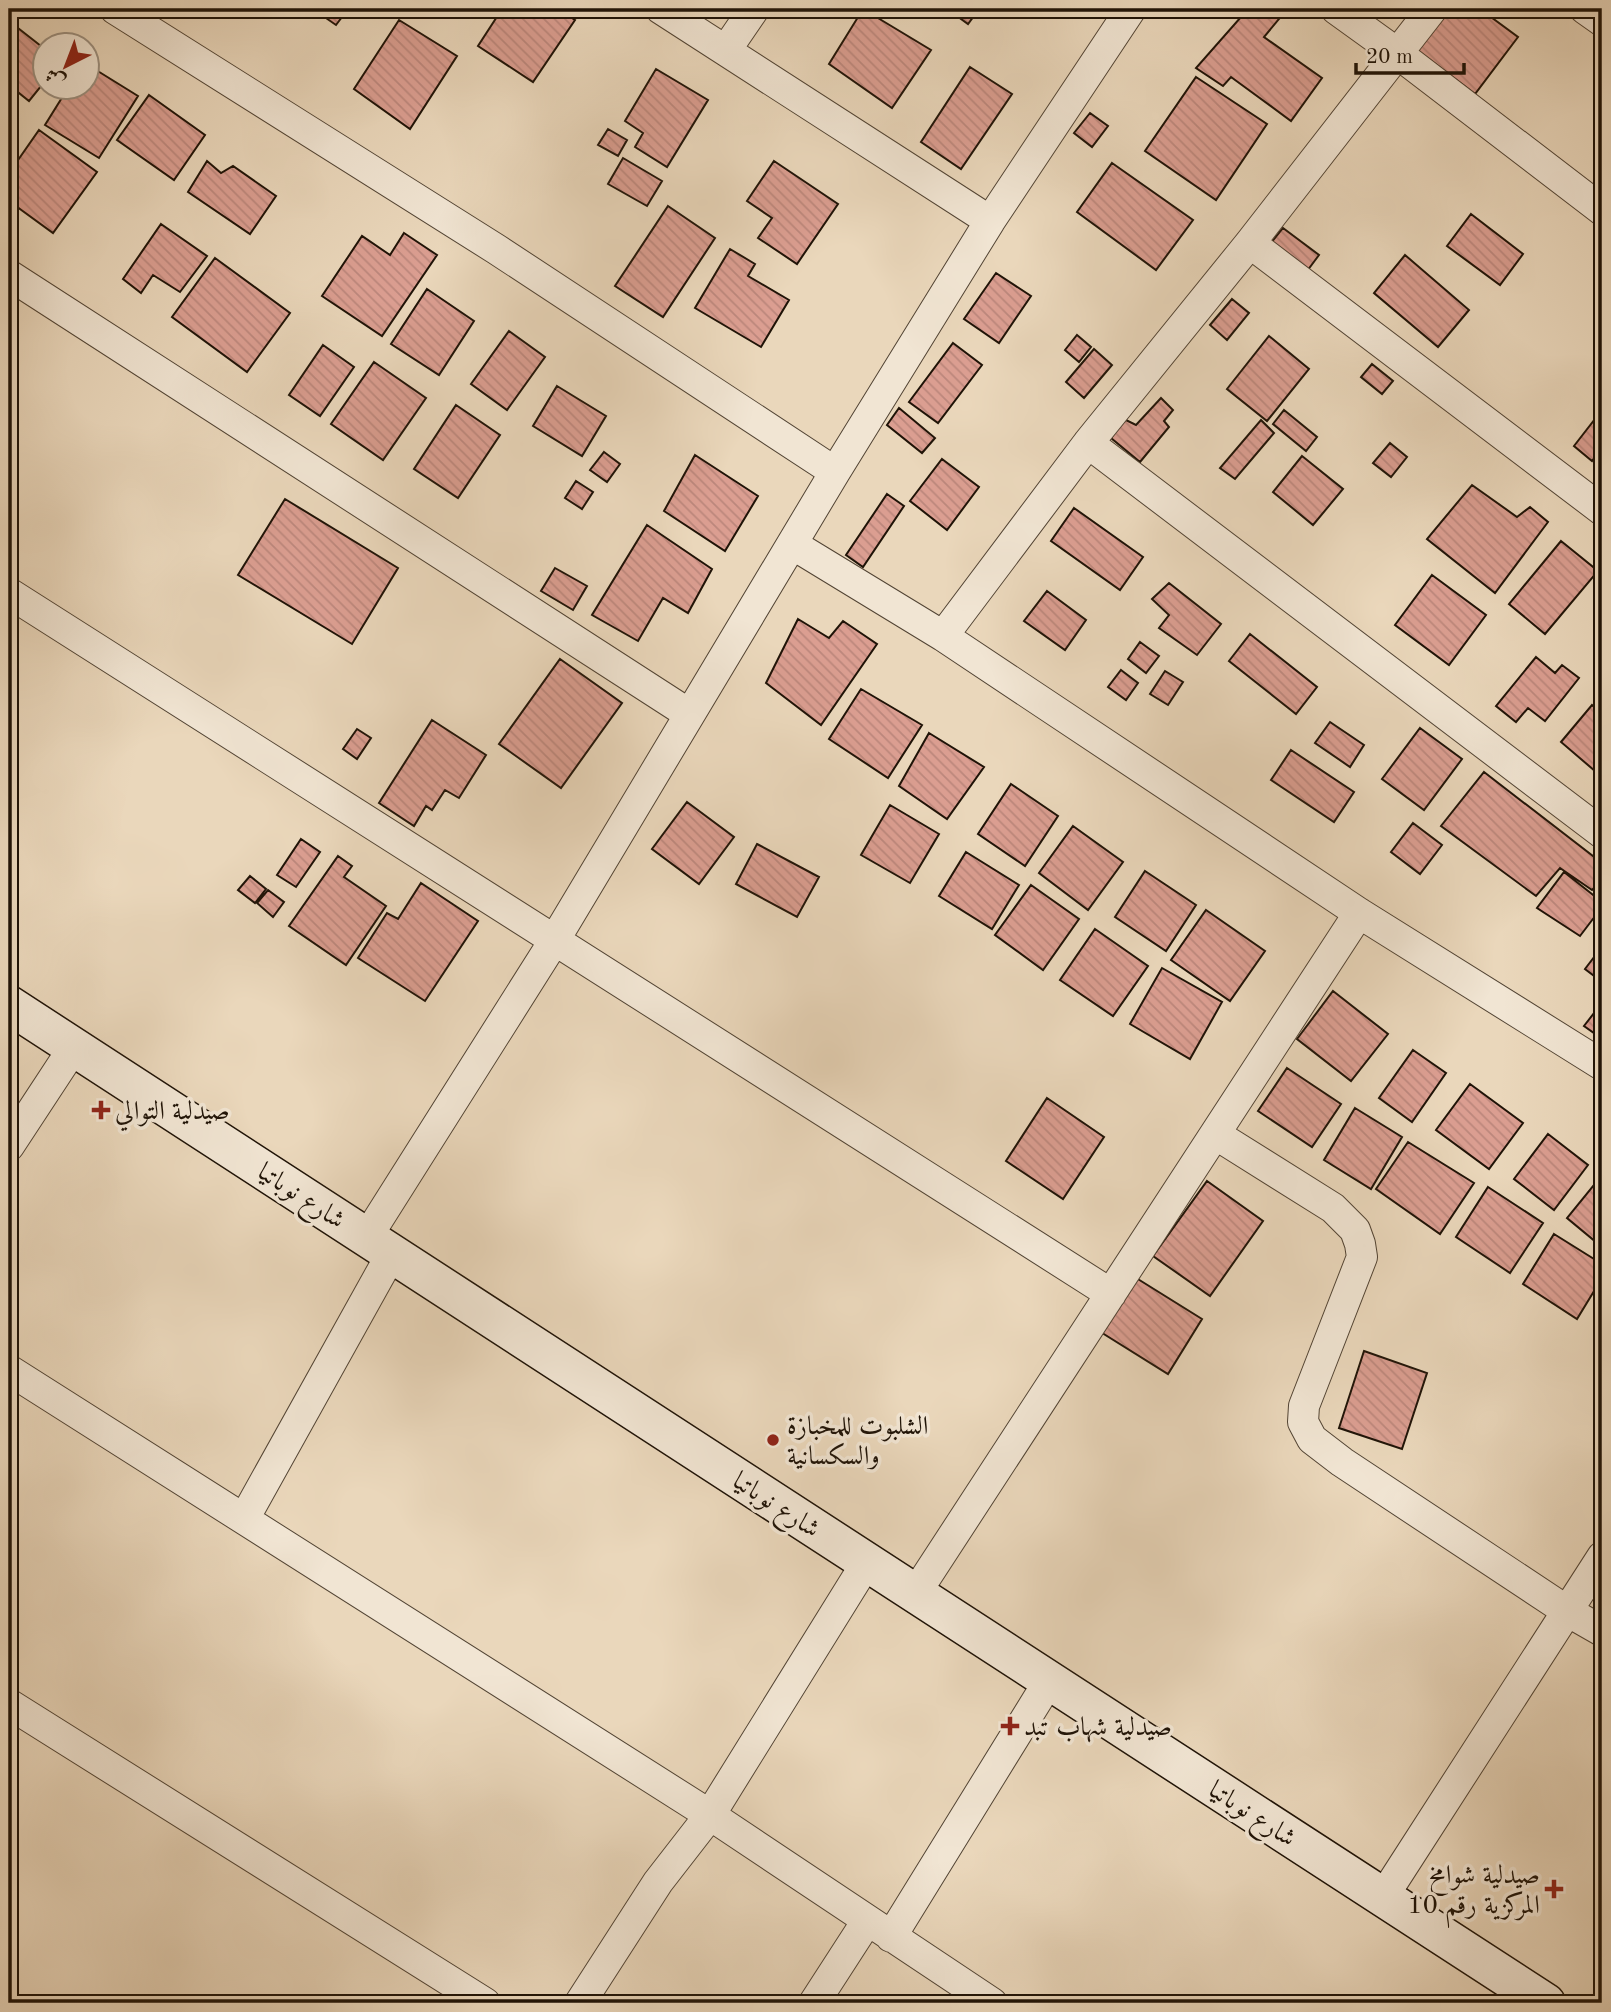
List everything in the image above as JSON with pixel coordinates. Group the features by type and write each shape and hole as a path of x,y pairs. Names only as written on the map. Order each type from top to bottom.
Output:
{"street":[{"path":"115,9 496,249 835,472"},
{"path":"662,9 990,221"},
{"path":"726,50 754,9"},
{"path":"244,1519 380,1245 554,941 835,472 990,221 1131,9"},
{"path":"1336,9 1397,52 1602,210"},
{"path":"943,636 1088,443 1250,243 1432,9"},
{"path":"1585,9 1602,21"},
{"path":"1250,243 1602,510"},
{"path":"9,275 689,714"},
{"path":"1088,443 1602,833"},
{"path":"792,544 943,636 1359,913 1602,1065"},
{"path":"9,593 1111,1294"},
{"path":"915,1594 1359,913"},
{"name":"شارع نوباتيا","path":"9,1005 1546,2003"},
{"path":"9,1146 74,1047"},
{"path":"1215,1134 1332,1208 1355,1230 1360,1244 1362,1257 1304,1406 1303,1422 1312,1439 1342,1462 1567,1611 1602,1631"},
{"path":"9,1370 710,1815 992,2003"},
{"path":"1383,1897 1602,1557"},
{"path":"580,2003 658,1882 710,1815 867,1562"},
{"path":"814,2003 879,1929 1049,1681"},
{"path":"9,1704 485,2003"}],"building":[{"path":"313,9 348,9 336,25"},
{"path":"502,9 558,9 575,20 533,82 478,46"},
{"path":"863,9 931,50 892,108 829,64"},
{"path":"979,9 968,24 950,11"},
{"path":"1248,9 1274,9 1284,13 1264,37 1322,78 1291,121 1231,77 1223,86 1196,68"},
{"path":"1437,9 1480,9 1518,37 1475,94 1410,45"},
{"path":"399,20 457,56 410,129 354,89"},
{"path":"9,21 32,39 32,97 29,101 9,85"},
{"path":"970,67 1012,94 961,169 921,142"},
{"path":"656,69 708,100 667,167 635,147 643,133 625,121"},
{"path":"102,74 138,96 99,158 45,125 59,102 102,102"},
{"path":"1196,77 1267,124 1216,200 1145,151"},
{"path":"149,95 205,135 174,180 117,140"},
{"path":"1090,113 1108,126 1092,147 1074,133"},
{"path":"608,129 627,140 618,156 598,145"},
{"path":"39,130 97,172 53,233 9,201 9,173"},
{"path":"623,158 662,181 647,206 608,184"},
{"path":"207,161 221,173 233,166 276,196 250,234 188,192"},
{"path":"774,161 838,204 797,264 758,238 772,218 747,201"},
{"path":"1112,163 1193,220 1156,270 1077,212"},
{"path":"668,206 715,238 663,317 615,286"},
{"path":"1471,214 1523,254 1500,285 1447,246"},
{"path":"161,224 207,256 180,292 153,275 141,293 123,279"},
{"path":"1283,228 1319,255 1307,271 1271,243"},
{"path":"404,233 437,255 382,336 322,296 362,236 390,255"},
{"path":"730,249 755,264 748,276 789,300 761,347 695,308"},
{"path":"1405,255 1469,310 1438,347 1374,293"},
{"path":"215,258 290,313 247,372 172,317"},
{"path":"996,273 1031,296 999,343 964,319"},
{"path":"427,289 474,321 439,375 391,344"},
{"path":"1232,299 1249,313 1227,340 1210,325"},
{"path":"509,331 545,357 507,410 471,384"},
{"path":"1077,335 1091,347 1079,362 1065,350"},
{"path":"1269,336 1309,369 1267,421 1227,389"},
{"path":"953,343 982,365 938,423 909,402"},
{"path":"323,345 354,367 320,416 289,395"},
{"path":"1094,349 1112,365 1084,398 1066,382"},
{"path":"374,362 426,398 383,460 331,424"},
{"path":"1372,364 1393,381 1382,394 1361,377"},
{"path":"557,386 606,416 582,456 533,426"},
{"path":"1161,398 1173,410 1164,421 1169,427 1140,462 1111,438 1124,419 1136,425"},
{"path":"456,405 500,435 458,498 414,469"},
{"path":"899,408 935,438 922,453 887,425"},
{"path":"1284,410 1317,437 1306,451 1273,424"},
{"path":"1602,410 1602,448 1592,461 1574,446"},
{"path":"1261,420 1274,433 1235,479 1220,468"},
{"path":"1390,443 1407,457 1391,477 1373,463"},
{"path":"604,452 620,464 607,482 590,470"},
{"path":"695,455 758,496 725,551 664,511"},
{"path":"1302,456 1343,489 1313,525 1273,492"},
{"path":"942,459 979,487 947,530 910,501"},
{"path":"576,481 593,492 582,509 565,498"},
{"path":"1472,485 1517,517 1530,507 1548,522 1495,593 1427,539"},
{"path":"887,494 904,506 863,567 846,555"},
{"path":"285,499 398,568 352,644 238,575"},
{"path":"1074,508 1143,557 1120,590 1051,541"},
{"path":"647,525 712,569 688,613 663,598 638,641 592,615"},
{"path":"1561,541 1598,571 1545,634 1509,604"},
{"path":"555,568 587,586 573,610 541,591"},
{"path":"1432,575 1486,615 1449,665 1395,625"},
{"path":"1169,583 1221,624 1197,655 1159,628 1169,615 1152,599"},
{"path":"1047,591 1086,620 1065,650 1024,621"},
{"path":"798,619 829,638 843,621 877,644 821,725 766,683"},
{"path":"1250,634 1317,687 1296,714 1229,661"},
{"path":"1140,642 1159,656 1146,673 1128,659"},
{"path":"1536,657 1555,673 1562,665 1579,678 1545,721 1528,708 1516,722 1496,706"},
{"path":"560,659 622,703 561,788 499,744"},
{"path":"1121,670 1138,683 1126,700 1108,687"},
{"path":"1165,671 1183,682 1168,705 1150,694"},
{"path":"861,689 922,725 888,778 829,739"},
{"path":"1592,705 1602,714 1602,777 1561,742"},
{"path":"432,720 486,755 459,798 445,790 432,810 426,806 414,826 379,803"},
{"path":"1330,722 1364,745 1350,767 1315,743"},
{"path":"1420,728 1462,759 1424,810 1382,779"},
{"path":"357,729 371,738 357,759 343,749"},
{"path":"929,733 984,767 947,819 899,786"},
{"path":"1291,750 1354,792 1334,822 1271,780"},
{"path":"1484,772 1602,863 1602,880 1592,890 1560,868 1536,896 1441,826"},
{"path":"1011,784 1058,816 1025,866 978,834"},
{"path":"687,802 734,837 699,884 652,849"},
{"path":"890,805 939,834 910,883 861,855"},
{"path":"1413,823 1442,845 1420,874 1391,852"},
{"path":"1073,826 1123,862 1088,910 1039,873"},
{"path":"301,839 320,852 296,887 277,875"},
{"path":"757,844 819,877 797,917 736,884"},
{"path":"966,852 1019,885 992,929 939,896"},
{"path":"338,856 352,866 344,877 386,906 346,965 289,926"},
{"path":"1145,871 1196,905 1166,951 1115,917"},
{"path":"1564,872 1602,902 1602,907 1580,936 1537,908"},
{"path":"250,876 266,889 255,903 238,890"},
{"path":"421,883 478,921 425,1001 358,958 387,913 398,919"},
{"path":"1031,885 1079,919 1043,970 995,935"},
{"path":"268,890 284,902 273,917 257,903"},
{"path":"1206,910 1265,951 1230,1001 1171,960"},
{"path":"1095,929 1148,966 1113,1016 1060,980"},
{"path":"1602,949 1602,982 1585,969"},
{"path":"1162,968 1222,1002 1190,1059 1130,1024"},
{"path":"1333,991 1388,1034 1351,1081 1297,1039"},
{"path":"1602,1005 1601,1038 1584,1026"},
{"path":"1413,1050 1446,1073 1412,1122 1379,1098"},
{"path":"1287,1068 1341,1104 1312,1147 1258,1111"},
{"path":"1470,1084 1523,1123 1489,1169 1436,1130"},
{"path":"1047,1098 1104,1137 1063,1199 1006,1161"},
{"path":"1355,1108 1402,1137 1371,1189 1324,1160"},
{"path":"1548,1134 1588,1165 1554,1210 1514,1179"},
{"path":"1408,1142 1474,1183 1440,1234 1376,1189"},
{"path":"1602,1175 1602,1247 1567,1218"},
{"path":"1207,1181 1263,1221 1210,1296 1153,1256"},
{"path":"1488,1187 1543,1223 1510,1273 1456,1237"},
{"path":"1554,1234 1602,1264 1602,1278 1577,1319 1523,1284"},
{"path":"1133,1276 1202,1319 1168,1374 1099,1331"},
{"path":"1364,1351 1427,1373 1402,1449 1339,1428"}],"place":[{"name":"صيدلية التوالي","path":"101,1110"},
{"name":"الشلبوت للمخبازة والسكسانية","path":"773,1440"},
{"name":"صيدلية شهاب تبد","path":"1010,1726"},
{"name":"صيدلية شوامخ المركزية رقم 10","path":"1554,1889"}]}
